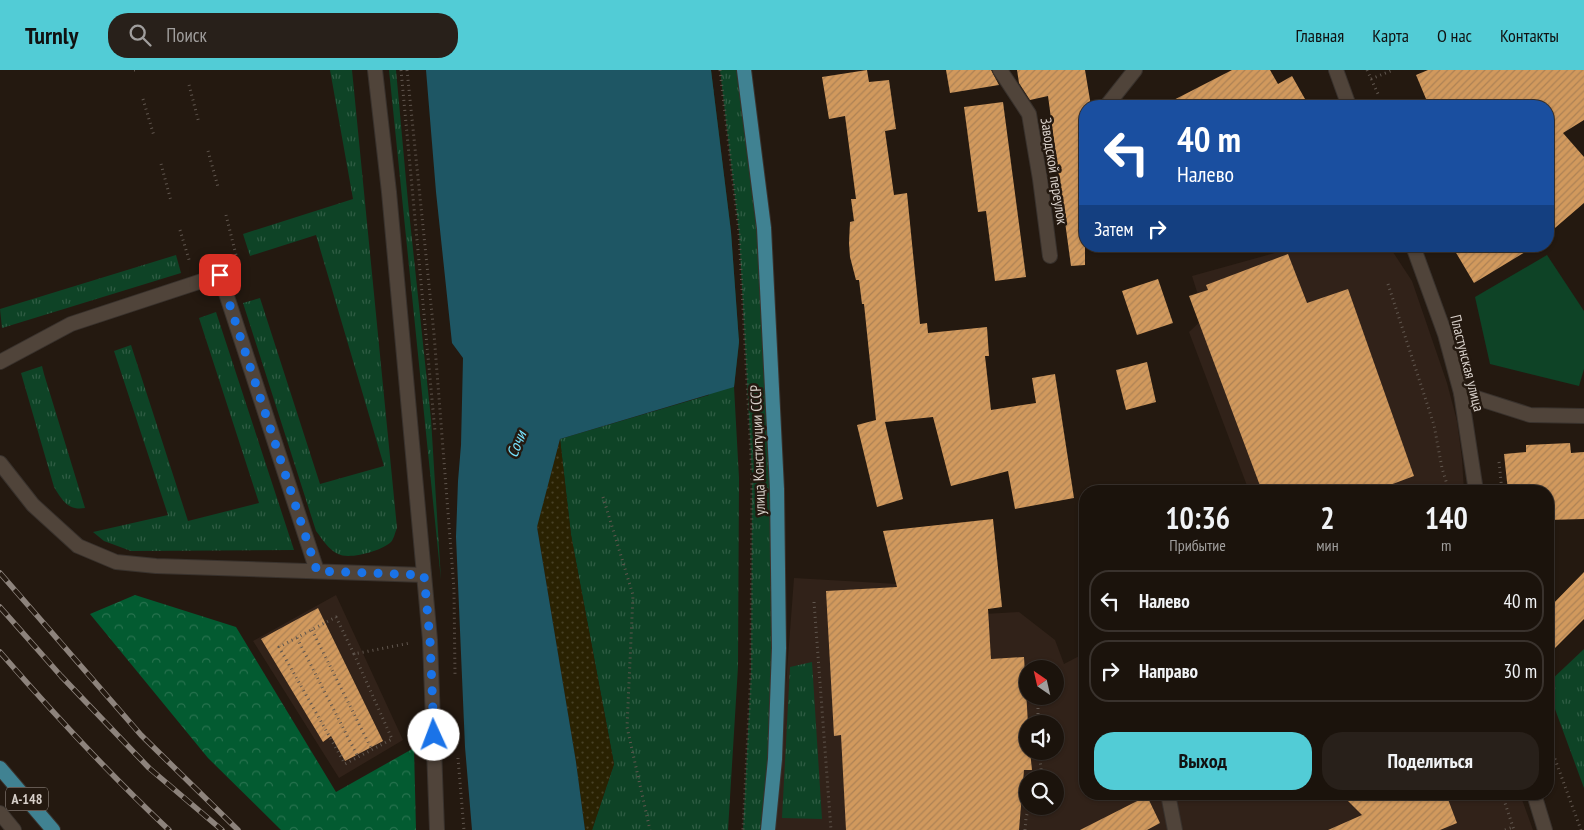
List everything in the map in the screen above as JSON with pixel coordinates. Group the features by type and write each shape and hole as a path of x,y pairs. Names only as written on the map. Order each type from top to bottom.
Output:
{"main road":[{"name":"улица Конституции СССР","path":"744,70 764,228 776,489 779,648 775,759 768,830"},
{"name":"А-148","path":"0,768 54,830"}],"street":[{"path":"375,70 389,192 430,640 437,830"},
{"name":"Заводской переулок","path":"1000,70 1029,114 1040,178 1050,256"},
{"path":"1111,100 1135,70"},
{"path":"1336,70 1347,100"},
{"name":"Пластунская улица","path":"1414,252 1445,334 1461,393 1475,485"},
{"path":"0,362 70,324 220,275 317,571"},
{"path":"1461,393 1530,415 1584,416"},
{"path":"0,462 33,505 78,546 116,562 156,566 424,575"},
{"path":"1169,800 1175,830"},
{"path":"1536,800 1545,830"},
{"path":"0,813 14,830"}],"path":[{"path":"407,70 434,334 454,589 455,682"},
{"path":"720,70 739,233 752,475 751,671 743,830"},
{"path":"1367,70 1379,96"},
{"path":"1371,79 1393,70"},
{"path":"189,85 199,123"},
{"path":"143,99 154,136"},
{"path":"208,151 218,187"},
{"path":"161,164 171,201"},
{"path":"226,215 236,254"},
{"path":"180,230 192,269"},
{"path":"1388,284 1434,425 1447,485"},
{"path":"1500,462 1502,485"},
{"path":"603,497 633,595 627,727 650,830"},
{"path":"814,602 832,830"},
{"path":"336,617 392,739 345,764 279,648 312,630 336,617"},
{"path":"312,630 372,750"},
{"path":"297,638 358,757"},
{"path":"354,654 411,643"},
{"path":"458,756 464,830"},
{"path":"1554,756 1581,830"},
{"path":"1504,800 1513,829 1505,830"},
{"path":"1026,830 1027,815"}],"shaded area":[{"path":"1278,252 1393,252 1412,281 1447,383 1457,421 1464,485 1247,485 1189,332 1205,317 1192,276"},
{"path":"794,578 898,584 934,617 1019,612 1055,640 1062,660 1019,660 1019,705 1064,705 1064,664 1079,656 1079,800 1522,800 1533,830 775,830"},
{"path":"336,595 403,740 339,778 253,641"}],"green space":[{"path":"330,70 352,70 397,528 392,541 387,545 365,554 350,556 343,556 331,550 316,531 243,303 260,298 320,484 384,466 316,235 250,256 243,234 353,199"},
{"path":"389,70 396,70 431,419 441,580"},
{"path":"711,70 731,232 739,342 734,387 739,478 738,667 728,830 592,830 614,764 571,535 560,439 709,395"},
{"path":"720,70 744,70 764,228 777,489 769,830 743,830 751,671 752,475 739,233"},
{"path":"176,255 181,273 2,328 0,309"},
{"path":"1547,255 1584,311 1584,369 1579,386 1490,364 1475,297"},
{"path":"216,312 294,550 131,551 104,541 93,532 168,515 114,351 131,345 188,521 259,503 199,318"},
{"path":"42,366 85,508 74,508 66,504 54,487 21,373"},
{"path":"135,595 236,627 336,792 414,748 416,830 281,830 208,758 90,614"},
{"path":"1584,649 1584,788 1554,706 1554,677"},
{"path":"812,662 822,819 782,818 790,667"}],"sand":[{"path":"560,439 571,535 614,764 592,830 585,830 576,762 537,526"}],"water":[{"name":"Сочи","path":"426,70 711,70 731,232 739,342 734,387 560,439 537,527 576,762 585,830 472,830 465,747 456,537 463,358 452,343 436,192"}],"building":[{"path":"867,70 869,82 889,80 896,129 885,131 894,195 907,193 920,324 927,323 928,333 987,327 989,356 985,356 991,410 1036,403 1032,378 1055,374 1074,498 1015,509 1008,471 951,486 933,417 885,422 903,499 877,507 857,425 876,420 864,304 862,304 859,280 856,280 850,257 850,222 854,221 851,199 856,199 845,116 829,119 822,77"},
{"path":"946,70 991,70 999,85 950,93"},
{"path":"1017,70 1085,70 1090,100 1079,100 1079,252 1085,252 1085,265 1071,266 1048,96 1030,100 1019,83"},
{"path":"1232,70 1270,70 1278,84 1292,76 1306,100 1174,100"},
{"path":"1428,70 1584,70 1584,120 1563,133 1584,157 1584,203 1554,229 1554,100 1426,100 1416,75"},
{"path":"1003,102 1026,277 995,281 986,211 978,212 964,107"},
{"path":"1456,252 1525,252 1474,283"},
{"path":"1288,254 1307,303 1348,289 1414,476 1390,485 1260,485 1189,296 1208,290 1206,285"},
{"path":"1158,279 1173,323 1137,335 1122,291"},
{"path":"1147,362 1156,402 1126,410 1116,370"},
{"path":"1570,443 1571,453 1584,452 1584,519 1554,520 1554,485 1507,485 1504,454 1526,452 1526,445"},
{"path":"993,519 1002,607 988,609 991,659 1024,657 1024,660 1019,660 1019,705 1027,705 1027,715 1019,715 1019,760 1031,760 1032,770 1019,770 1019,830 846,830 841,735 834,736 826,591 897,587 883,531"},
{"path":"1584,572 1584,619 1554,649 1554,603"},
{"path":"318,608 383,741 345,761 331,736 323,742 261,639"},
{"path":"1139,800 1149,800 1160,823 1147,830 1080,830"},
{"path":"1347,800 1448,800 1457,823 1440,830 1328,830 1362,815"}],"railway":[{"path":"0,573 141,735 238,830"},
{"path":"0,607 61,676 149,768 222,830"},
{"path":"0,652 82,743 169,830"}],"route":[{"path":"220,275 317,571 424,575 430,640 434,735"}]}
